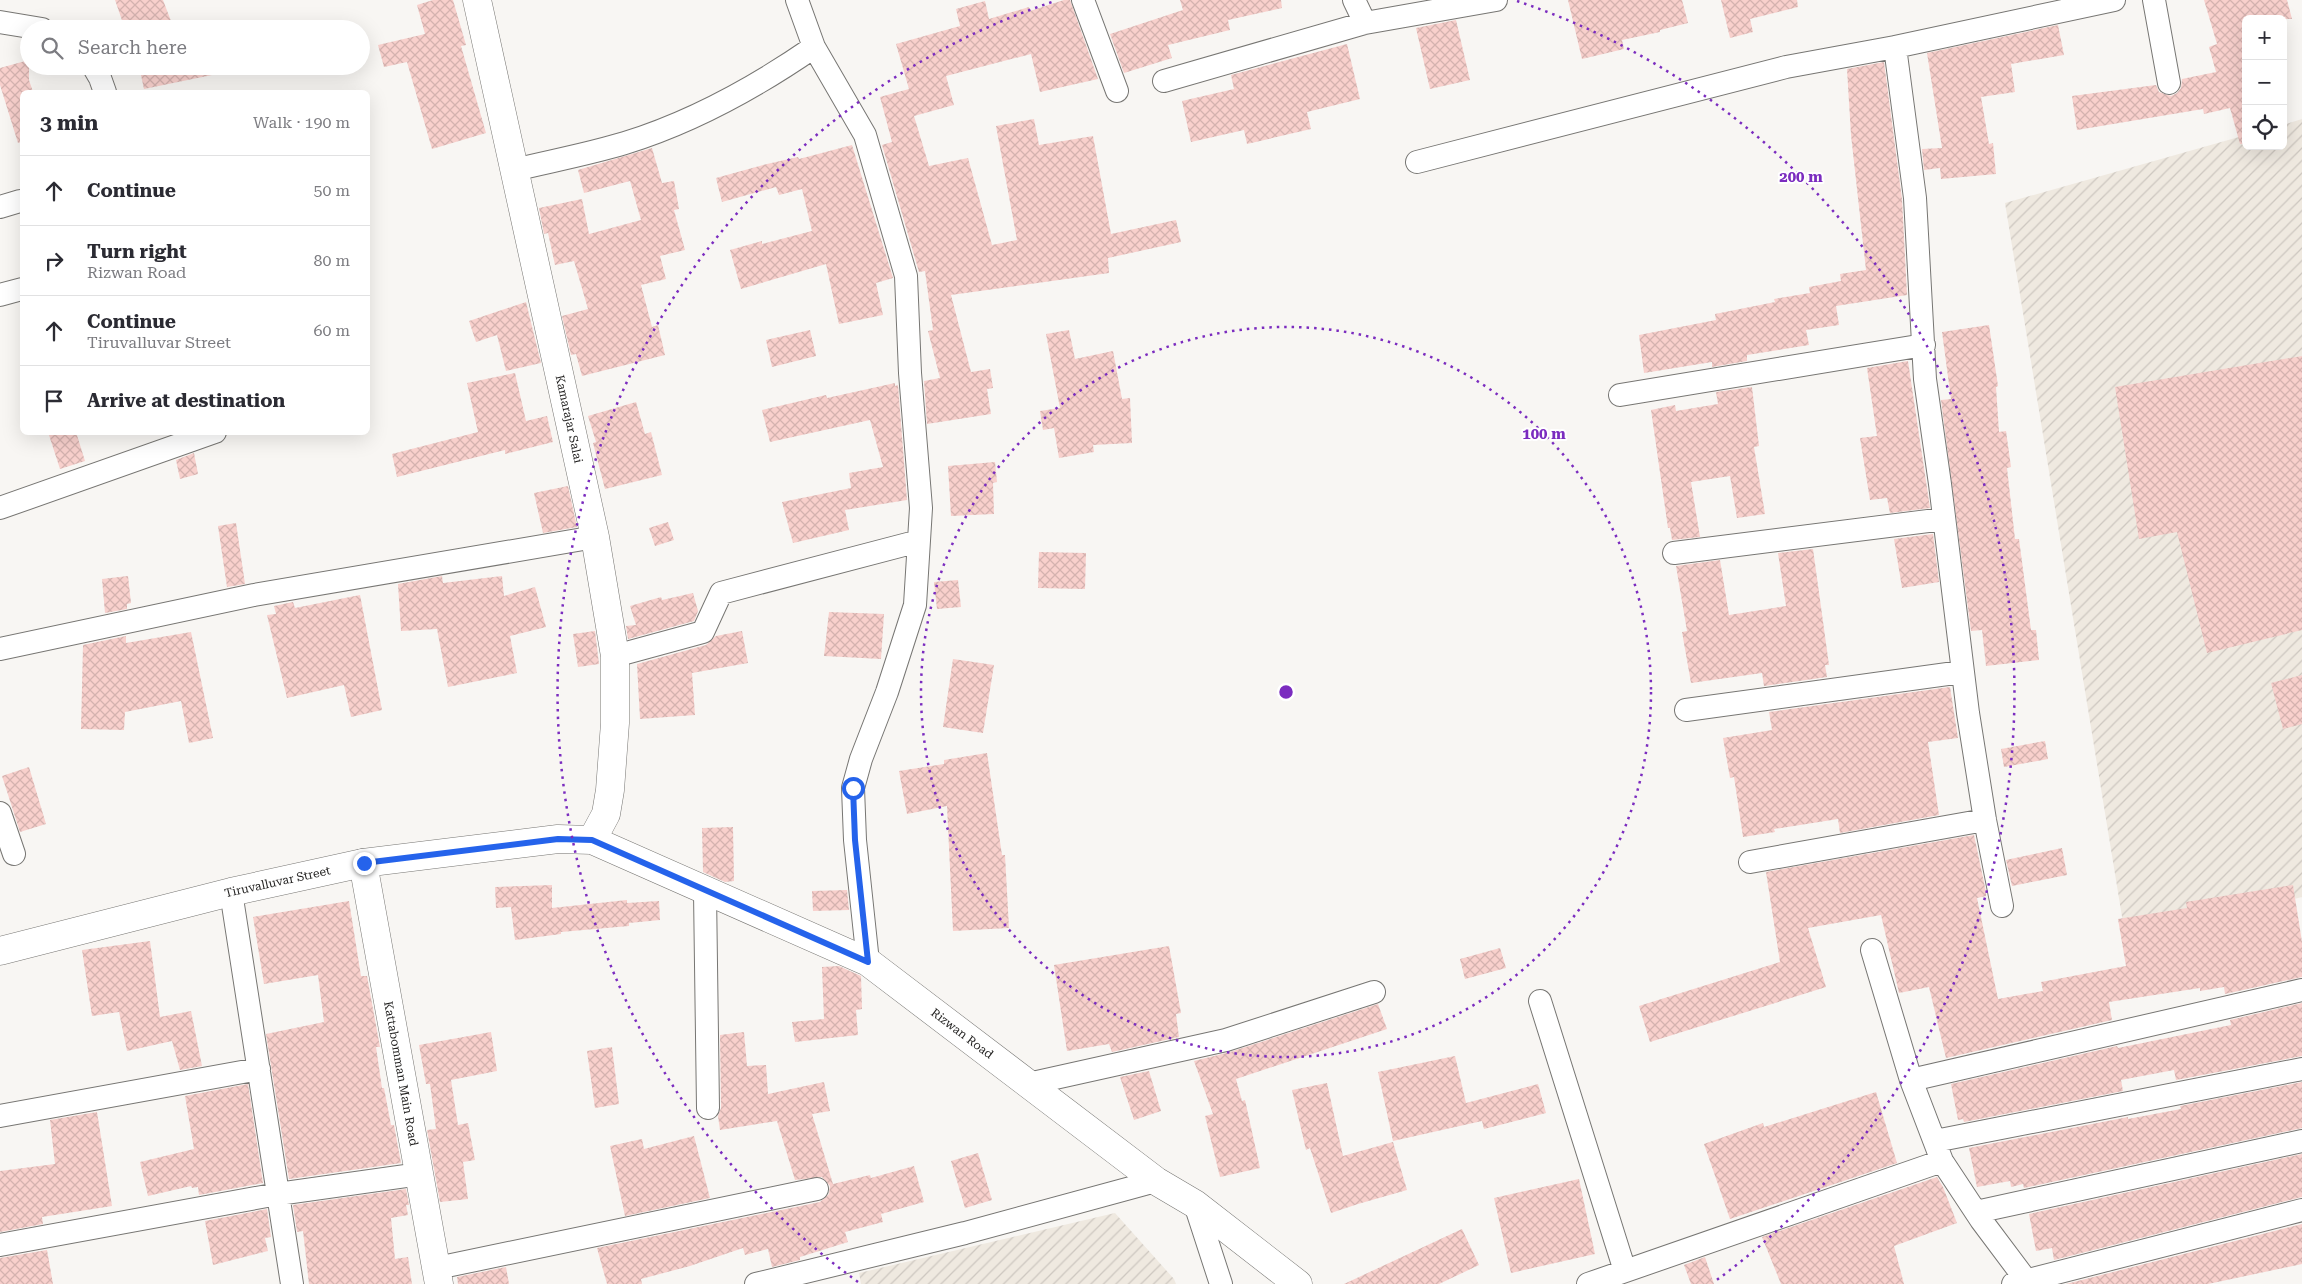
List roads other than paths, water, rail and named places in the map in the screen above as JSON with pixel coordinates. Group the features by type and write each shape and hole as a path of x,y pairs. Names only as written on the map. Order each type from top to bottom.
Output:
{"street":[{"name":"Kamarajar Salai","path":"477,0 595,537 615,656 615,723 610,790 606,814 592,840"},
{"path":"797,0 814,47 865,135 906,276 910,373 921,508 916,605 888,692 860,759 853,788 855,840 868,962"},
{"path":"1084,0 1117,91"},
{"path":"1354,0 1365,23"},
{"path":"1164,81 1365,23 1496,0"},
{"path":"1417,162 1786,67 1894,48 2114,0"},
{"path":"2154,0 2170,83"},
{"path":"0,22 20,25"},
{"path":"514,170 625,143 696,116 770,77 814,47"},
{"path":"1894,48 1915,198 1925,379 1962,672 1985,820 2002,906"},
{"path":"98,75 104,90"},
{"path":"0,295 20,290"},
{"path":"1620,395 1924,345"},
{"path":"0,508 160,442 198,435"},
{"path":"1674,553 1944,519"},
{"path":"0,649 254,594 595,537"},
{"path":"615,656 703,632 721,593 919,541"},
{"path":"1686,710 1962,672"},
{"path":"0,813 14,854"},
{"path":"1750,862 1985,820"},
{"name":"Tiruvalluvar Street","path":"0,952 230,892 364,863 558,839 592,840"},
{"name":"Rizwan Road","path":"592,840 705,892 868,962 1156,1181 1195,1204 1298,1284"},
{"name":"Kattabomman Main Road","path":"364,863 438,1276"},
{"path":"230,892 292,1284"},
{"path":"705,892 708,1108"},
{"path":"1872,950 1911,1080 1939,1151 2022,1283 2302,1210"},
{"path":"1911,1080 2302,990"},
{"path":"1028,1084 1226,1040 1374,992"},
{"path":"1540,1002 1625,1271"},
{"path":"0,1116 259,1069"},
{"path":"1588,1284 1939,1151 2302,1069"},
{"path":"1976,1212 2302,1141"},
{"path":"0,1245 278,1194 420,1174"},
{"path":"756,1284 965,1232 1156,1181"},
{"path":"438,1276 817,1189"},
{"path":"1195,1204 1221,1284"}]}
